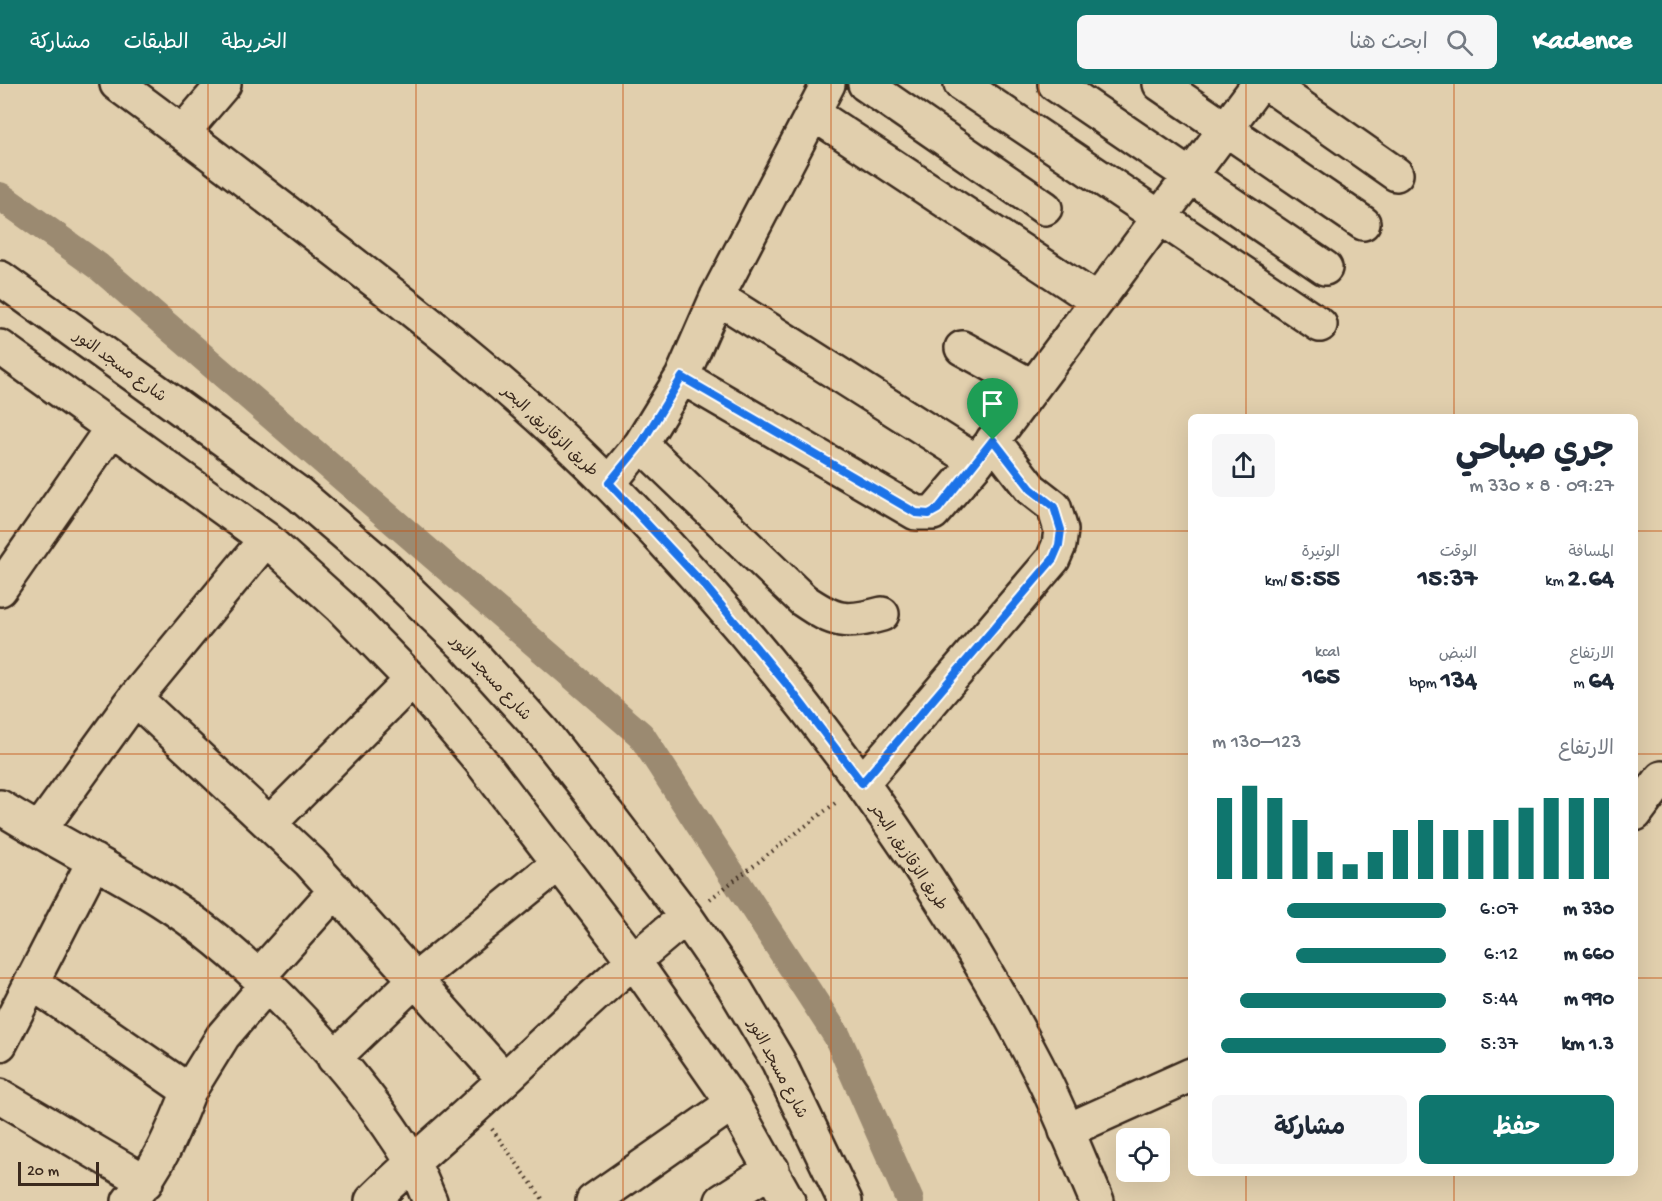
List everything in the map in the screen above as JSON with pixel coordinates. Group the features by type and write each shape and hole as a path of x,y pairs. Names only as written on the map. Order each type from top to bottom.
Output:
{"street":[{"name":"طريق الزقازيق, البحر","path":"117,84 183,132 411,309 494,378 609,483 714,596 788,686 862,783 937,894 1033,1058 1097,1201"},
{"path":"183,132 224,84"},
{"path":"609,483 641,444 682,377 717,297 828,84"},
{"path":"865,84 1045,207"},
{"path":"961,84 1320,325"},
{"path":"1054,84 1325,268"},
{"path":"1160,84 1363,223"},
{"path":"682,377 916,513 929,514 938,509 985,451 1259,84"},
{"path":"1268,84 1396,174"},
{"path":"814,114 1097,301"},
{"name":"شارع مسجد النور","path":"0,278 299,494 384,567 466,647 542,731 686,917 734,987 778,1061 845,1201"},
{"path":"717,297 985,451 1054,507 1061,530 1059,545 1053,559 862,783"},
{"path":"0,347 266,539 341,607 412,680 480,760 633,960 732,1103 788,1201"},
{"path":"962,348 1033,387"},
{"path":"0,589 112,428"},
{"path":"641,444 803,600 827,616 855,621 882,614"},
{"path":"40,829 135,698 266,539"},
{"path":"270,823 412,680"},
{"path":"135,698 270,823 336,890 414,981 504,1079"},
{"path":"1638,810 1662,778"},
{"path":"0,807 162,901 210,936 262,981 334,1058 376,1109 412,1161 430,1201"},
{"path":"0,1044 94,861"},
{"path":"334,1058 414,981 559,862"},
{"path":"0,1096 137,1191 169,1139 189,1092 224,1036 262,981 336,890"},
{"path":"372,1201 412,1161 476,1107 633,960 686,917"},
{"path":"31,982 189,1092"},
{"path":"1066,1131 1188,1076"},
{"path":"593,1201 732,1103"},
{"path":"722,1201 772,1170"}],"path":[{"path":"686,917 862,783"},
{"path":"476,1107 544,1201"}],"waterway":[{"path":"0,196 99,267 641,735 837,1036 910,1201"}],"route":[{"path":"682,377 916,513 929,514 938,509 993,440 1019,476 1054,507 1061,530 1059,545 1053,559 862,783 788,686 706,587 609,483 641,444 682,377"}]}
